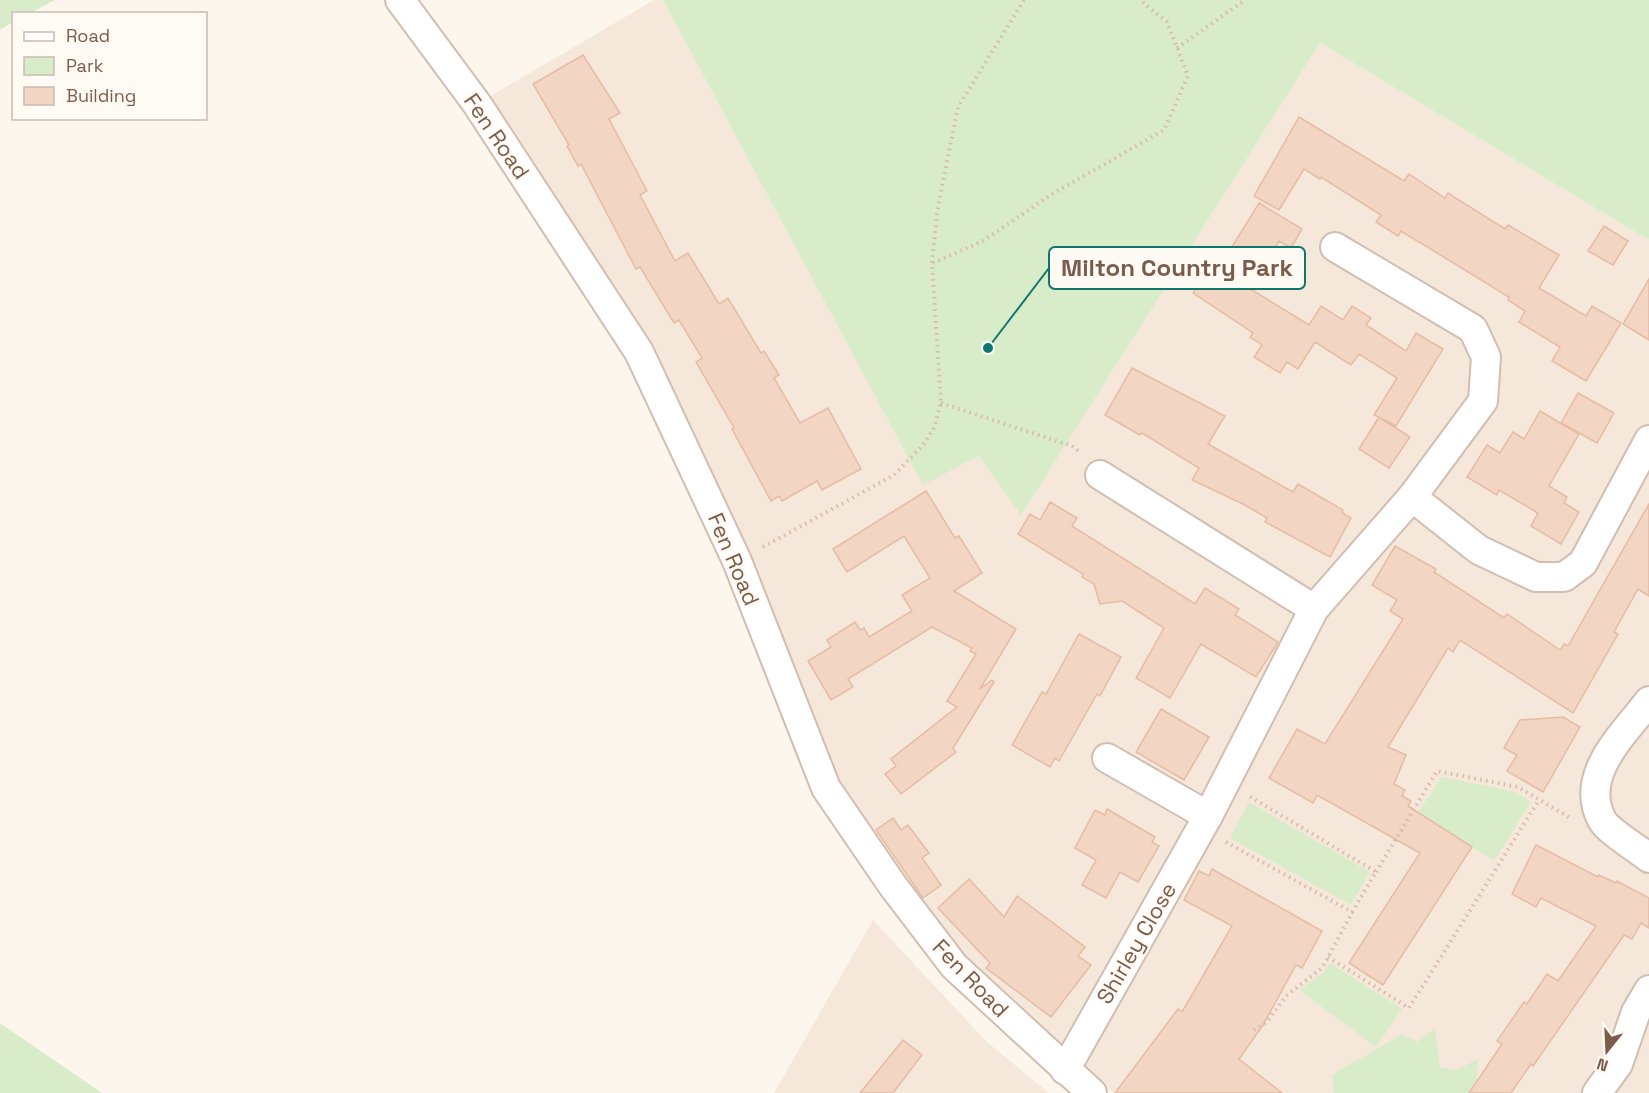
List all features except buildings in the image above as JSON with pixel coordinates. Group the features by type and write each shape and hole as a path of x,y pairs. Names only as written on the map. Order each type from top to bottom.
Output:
{"street":[{"name":"Fen Road","path":"400,0 477,104 639,352 737,561 826,788 893,886 954,966 1092,1093"},
{"name":"Shirley Close","path":"1065,1070 1205,822 1314,609 1412,497 1483,401 1486,357 1473,329 1335,248"},
{"path":"1412,497 1479,550 1536,577 1564,577 1583,563 1649,440"},
{"path":"1100,475 1314,609"},
{"path":"1649,701 1601,765 1594,794 1602,821 1649,858"},
{"path":"1107,758 1205,822"},
{"path":"1597,1093 1618,1064 1636,1012 1649,990"}],"path":[{"path":"737,561 894,475 923,445 934,428 941,403 932,264 937,212 958,107 1024,0"},
{"path":"932,264 983,240 1049,196 1164,130 1188,76 1167,22 1140,0"},
{"path":"1177,48 1245,0"},
{"path":"941,403 1072,446 1095,464 1100,475"},
{"path":"1254,1030 1266,1023 1286,996 1322,968 1352,912 1437,771 1518,787 1577,823 1602,821"},
{"path":"1226,782 1376,872"},
{"path":"1328,957 1409,1008 1539,800"},
{"path":"1205,822 1352,912"}],"shaded area":[{"path":"654,0 663,0 923,484 979,456 1021,514 1320,43 1649,240 1649,1093 1114,1093 1012,1014 826,788 639,352 477,104"},
{"path":"873,920 986,1041 1049,1093 774,1093"}],"green space":[{"path":"0,0 55,0 32,12 12,12 12,23 0,30"},
{"path":"663,0 1649,0 1649,240 1320,43 1021,515 979,456 923,485"},
{"path":"1442,777 1516,792 1531,802 1494,861 1418,812"},
{"path":"1249,802 1370,872 1351,905 1230,838"},
{"path":"1330,963 1402,1009 1376,1047 1299,990 1323,973"},
{"path":"0,1023 102,1093 0,1093"},
{"path":"1435,1029 1440,1067 1456,1070 1478,1059 1476,1093 1334,1093 1332,1075 1401,1034 1417,1042"}],"place":[{"name":"Milton Country Park","path":"988,348"}]}
